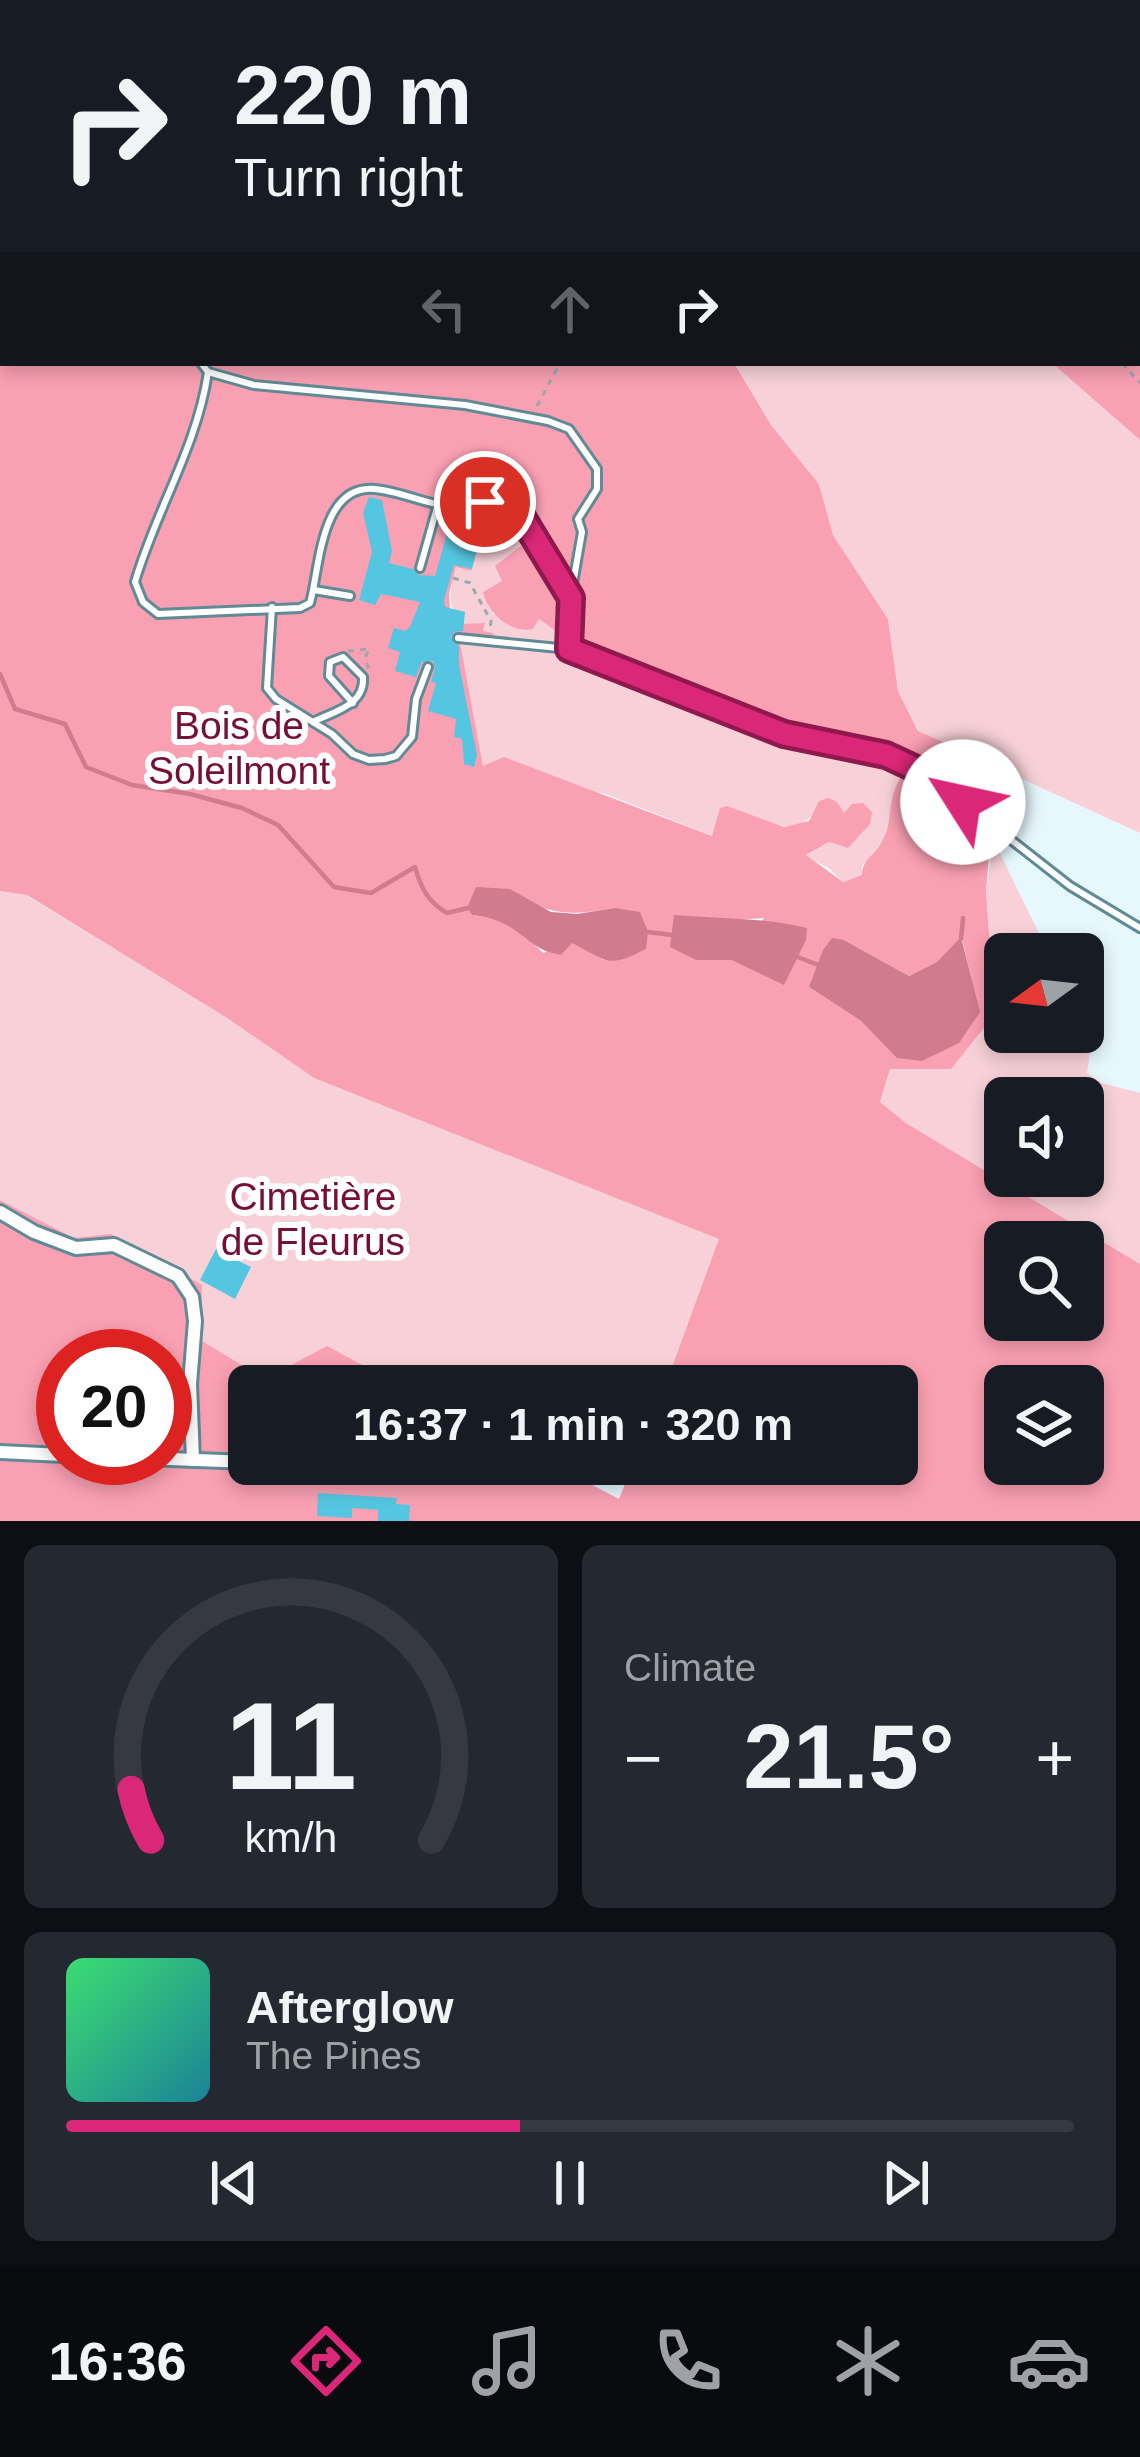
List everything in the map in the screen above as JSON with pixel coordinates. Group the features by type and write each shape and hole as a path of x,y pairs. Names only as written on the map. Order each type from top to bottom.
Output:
{"street":[{"path":"0,1212 76,1248 114,1245 178,1276 192,1297 195,1321 190,1384 193,1460 228,1461"},
{"path":"0,1452 36,1454"}],"lane":[{"path":"203,366 208,372 295,391 465,405 569,429 597,469 597,489 578,519 582,532 571,598 569,649"},
{"path":"208,372 202,412 158,513 135,582 143,602 158,614 300,608 310,603 324,539 344,500 376,489 438,504"},
{"path":"420,568 438,504 456,494 520,514 571,598"},
{"path":"314,590 350,596"},
{"path":"272,608 267,688 352,754 369,760 396,756 412,737 416,699 428,667"},
{"path":"458,638 569,649 784,734 886,755 927,774 1070,886 1140,928"},
{"path":"314,722 353,703 365,682 343,657 330,662 329,676 353,703"}],"path":[{"path":"531,418 558,366"},
{"path":"453,578 470,583 491,620 490,641"},
{"path":"343,657 348,650 369,649 364,658 370,672 365,682"}],"green space":[{"name":"Bois de Soleilmont","path":"0,366 736,366 771,425 819,484 833,535 888,619 898,691 918,731 996,765 986,892 989,933 984,933 984,1028 951,1069 890,1069 880,1102 984,1170 984,1197 1029,1197 1069,1221 984,1221 984,1341 1104,1341 1104,1242 1140,1264 1140,1521 0,1521 0,1200 74,1238 111,1234 202,1285 202,1341 242,1365 228,1365 228,1485 592,1485 619,1499 625,1485 918,1485 918,1365 673,1365 719,1239 314,1078 227,1018 27,895 0,891","holes":["515,518 533,536 495,566 502,581 483,592 495,614 508,625 533,629 539,619 569,641 568,645 494,639 493,633 483,631 485,623 462,624 465,612 450,609 456,567 471,571 479,540 506,547","460,643 565,654 741,726 906,771 894,790 881,843 862,875 843,882 806,855 829,842 848,848 870,824 872,812 863,803 852,804 844,813 828,798 819,801 809,821 784,827 727,806 720,808 712,836 504,757 483,766","532,903 563,912 615,908 604,960 571,942 543,953 511,927 472,915 467,908","675,916 764,918 732,960 696,960","962,938 979,1012 898,1058 861,1021 809,987 844,940 909,976 937,962"]},
{"path":"736,366 1055,366 1140,440 1140,833 919,732 898,691 888,619 833,535 819,484 771,425"},
{"path":"1055,366 1140,366 1140,440"},
{"path":"514,517 533,535 496,566 502,580 492,613 513,627 539,619 569,641 569,646 493,639 483,631 485,624 461,624 453,610 456,567 470,571 479,539"},
{"path":"459,642 565,654 741,726 895,765 907,771 883,841 862,866 862,875 843,882 829,868 805,856 829,842 848,848 863,828 819,801 812,815 791,826 766,822 727,806 720,809 713,836 606,794 483,767"},
{"path":"993,839 1039,933 989,933 986,892"},
{"name":"Cimetière de Fleurus","path":"0,891 26,895 227,1018 314,1078 720,1239 673,1365 362,1365 327,1347 292,1365 241,1365 201,1341 111,1235 74,1238 0,1200"},
{"path":"984,1020 984,1053 1090,1053 1087,1073 1093,1077 984,1077 984,1170 880,1102 890,1069"},
{"path":"1104,1084 1140,1093 1140,1264 1104,1242 1104,1221 1069,1221 1029,1197 1104,1197"},
{"name":"Bois de Soleilmont","path":"327,1346 363,1365 291,1365"}],"shaded area":[{"path":"476,887 510,889 551,912 577,914 615,908 640,912 648,932 646,949 615,961 572,943 561,955 549,952 502,923 472,915 467,908"},
{"path":"674,915 790,924 807,928 806,940 784,985 732,960 696,960 670,947"},
{"path":"961,937 980,1012 959,1043 922,1061 897,1058 861,1021 809,987 832,938 909,976 937,962"}],"building":[{"path":"369,497 382,500 392,551 389,563 419,575 435,576 456,502 514,520 507,545 480,538 472,569 454,565 444,600 445,607 465,612 463,631 454,632 451,638 459,646 477,755 474,767 464,764 462,739 454,737 456,719 428,711 436,683 431,682 433,661 422,662 416,677 395,671 400,652 388,648 394,628 405,631 410,627 420,602 381,594 375,605 359,600 372,552 363,513"},
{"path":"216,1249 229,1250 227,1255 251,1267 235,1299 200,1280"},
{"path":"318,1493 397,1498 396,1504 410,1505 409,1521 378,1521 378,1510 352,1508 352,1518 317,1516"}],"waterway":[{"path":"0,674 15,709 65,724 86,767 132,785 242,808 278,825 334,887 371,893 415,867 426,894 440,909 447,913 468,908"},
{"path":"961,939 963,918"},
{"path":"648,932 672,935"},
{"path":"795,956 818,965"}],"route":[{"path":"485,502 520,514 571,598 569,649 784,734 886,755 927,774 963,802"}]}
